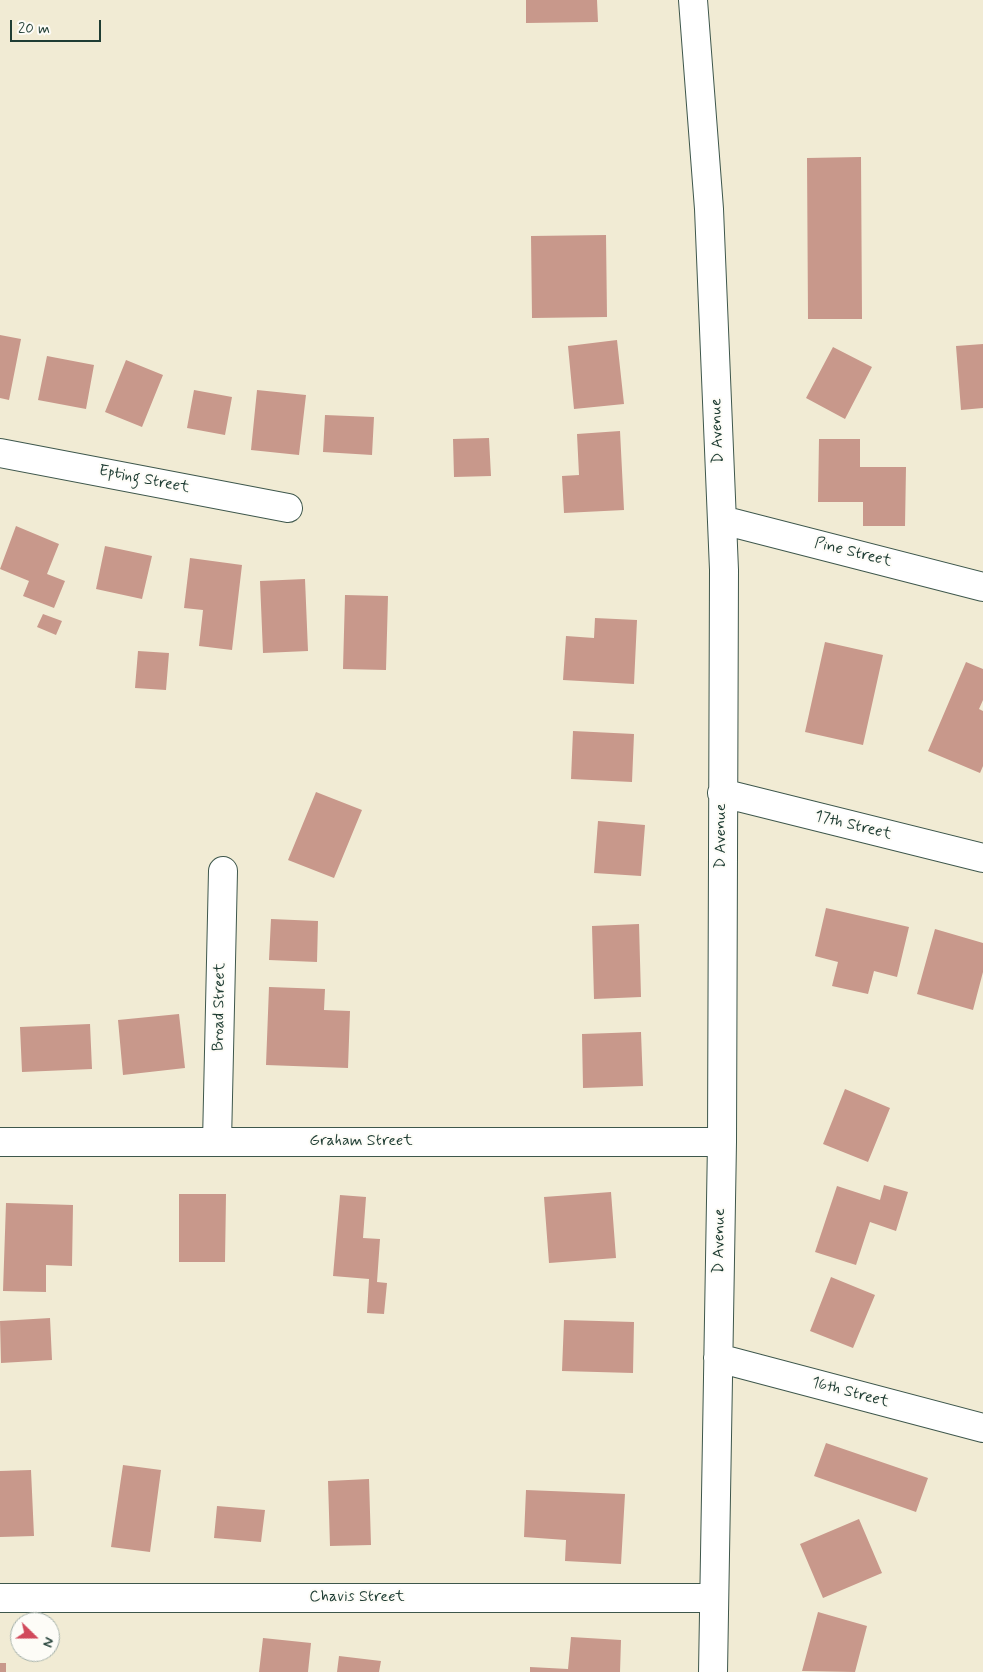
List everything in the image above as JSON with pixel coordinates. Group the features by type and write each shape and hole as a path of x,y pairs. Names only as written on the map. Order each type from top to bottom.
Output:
{"street":[{"name":"D Avenue","path":"693,0 709,209 724,570 722,1142 712,1672"},
{"name":"Epting Street","path":"0,453 288,508"},
{"name":"Pine Street","path":"722,520 983,587"},
{"name":"17th Street","path":"722,793 983,858"},
{"name":"Broad Street","path":"217,1142 223,871"},
{"name":"Graham Street","path":"0,1142 722,1142"},
{"name":"16th Street","path":"718,1358 983,1428"},
{"name":"Chavis Street","path":"0,1598 714,1598"}],"building":[{"path":"526,0 597,0 598,22 526,23"},
{"path":"861,157 862,319 808,319 807,158"},
{"path":"606,235 607,317 532,318 531,236"},
{"path":"0,335 21,339 9,400 0,398"},
{"path":"617,340 624,404 574,409 568,346"},
{"path":"983,344 983,408 961,410 956,346"},
{"path":"833,347 872,367 845,419 806,398"},
{"path":"47,356 94,365 86,409 38,400"},
{"path":"126,360 163,375 142,427 105,412"},
{"path":"194,390 232,397 225,435 187,428"},
{"path":"257,390 306,395 299,455 251,450"},
{"path":"325,415 374,417 372,455 323,452"},
{"path":"620,431 624,510 564,513 562,476 579,475 577,434"},
{"path":"489,438 491,476 454,477 453,439"},
{"path":"819,439 860,439 860,467 906,467 905,526 863,526 863,502 818,502"},
{"path":"16,526 59,544 47,574 65,581 54,608 23,596 29,581 0,569"},
{"path":"105,546 152,556 142,599 96,589"},
{"path":"190,558 242,565 232,650 199,646 203,610 184,608"},
{"path":"305,579 308,651 263,653 260,581"},
{"path":"345,595 388,596 386,670 343,669"},
{"path":"43,614 62,621 56,635 37,627"},
{"path":"595,618 637,620 634,684 563,680 566,636 594,638"},
{"path":"825,642 883,655 863,745 805,732"},
{"path":"138,651 169,653 166,690 135,688"},
{"path":"966,662 983,669 983,700 979,709 983,711 983,766 980,773 928,751"},
{"path":"573,731 634,734 632,782 571,779"},
{"path":"316,792 362,810 334,878 288,860"},
{"path":"598,821 645,825 641,876 594,873"},
{"path":"826,908 909,927 897,977 874,971 868,994 832,986 838,962 815,956"},
{"path":"271,919 318,921 317,962 269,960"},
{"path":"639,924 641,997 594,999 592,926"},
{"path":"935,929 983,943 983,972 973,1010 917,994"},
{"path":"269,987 325,989 324,1010 350,1011 348,1068 266,1065"},
{"path":"179,1014 185,1068 123,1075 118,1020"},
{"path":"90,1024 92,1069 22,1072 20,1027"},
{"path":"641,1032 643,1086 583,1088 582,1034"},
{"path":"845,1089 890,1108 868,1162 823,1144"},
{"path":"884,1185 908,1192 896,1231 870,1222 856,1265 815,1252 837,1186 880,1200"},
{"path":"611,1192 616,1258 549,1263 544,1197"},
{"path":"179,1194 226,1194 225,1262 179,1262"},
{"path":"340,1195 366,1197 363,1238 380,1239 377,1282 387,1283 384,1314 367,1313 369,1279 333,1276"},
{"path":"6,1203 73,1205 72,1266 46,1265 46,1292 3,1291"},
{"path":"831,1277 875,1295 853,1348 810,1331"},
{"path":"50,1318 52,1360 1,1363 0,1321"},
{"path":"564,1320 634,1322 633,1373 562,1371"},
{"path":"826,1443 928,1478 916,1512 814,1476"},
{"path":"123,1465 161,1470 150,1552 111,1547"},
{"path":"31,1470 34,1536 0,1537 0,1471"},
{"path":"369,1479 371,1545 330,1546 328,1481"},
{"path":"526,1490 625,1494 621,1564 565,1561 566,1540 524,1537"},
{"path":"217,1506 265,1510 261,1542 214,1538"},
{"path":"859,1519 882,1573 823,1598 800,1544"},
{"path":"818,1612 867,1626 855,1672 802,1671"},
{"path":"571,1637 621,1640 620,1672 530,1672 530,1667 568,1669"},
{"path":"263,1638 311,1643 308,1672 259,1672"},
{"path":"339,1656 381,1661 379,1672 337,1672"},
{"path":"0,1663 6,1663 6,1672 0,1672"}]}
